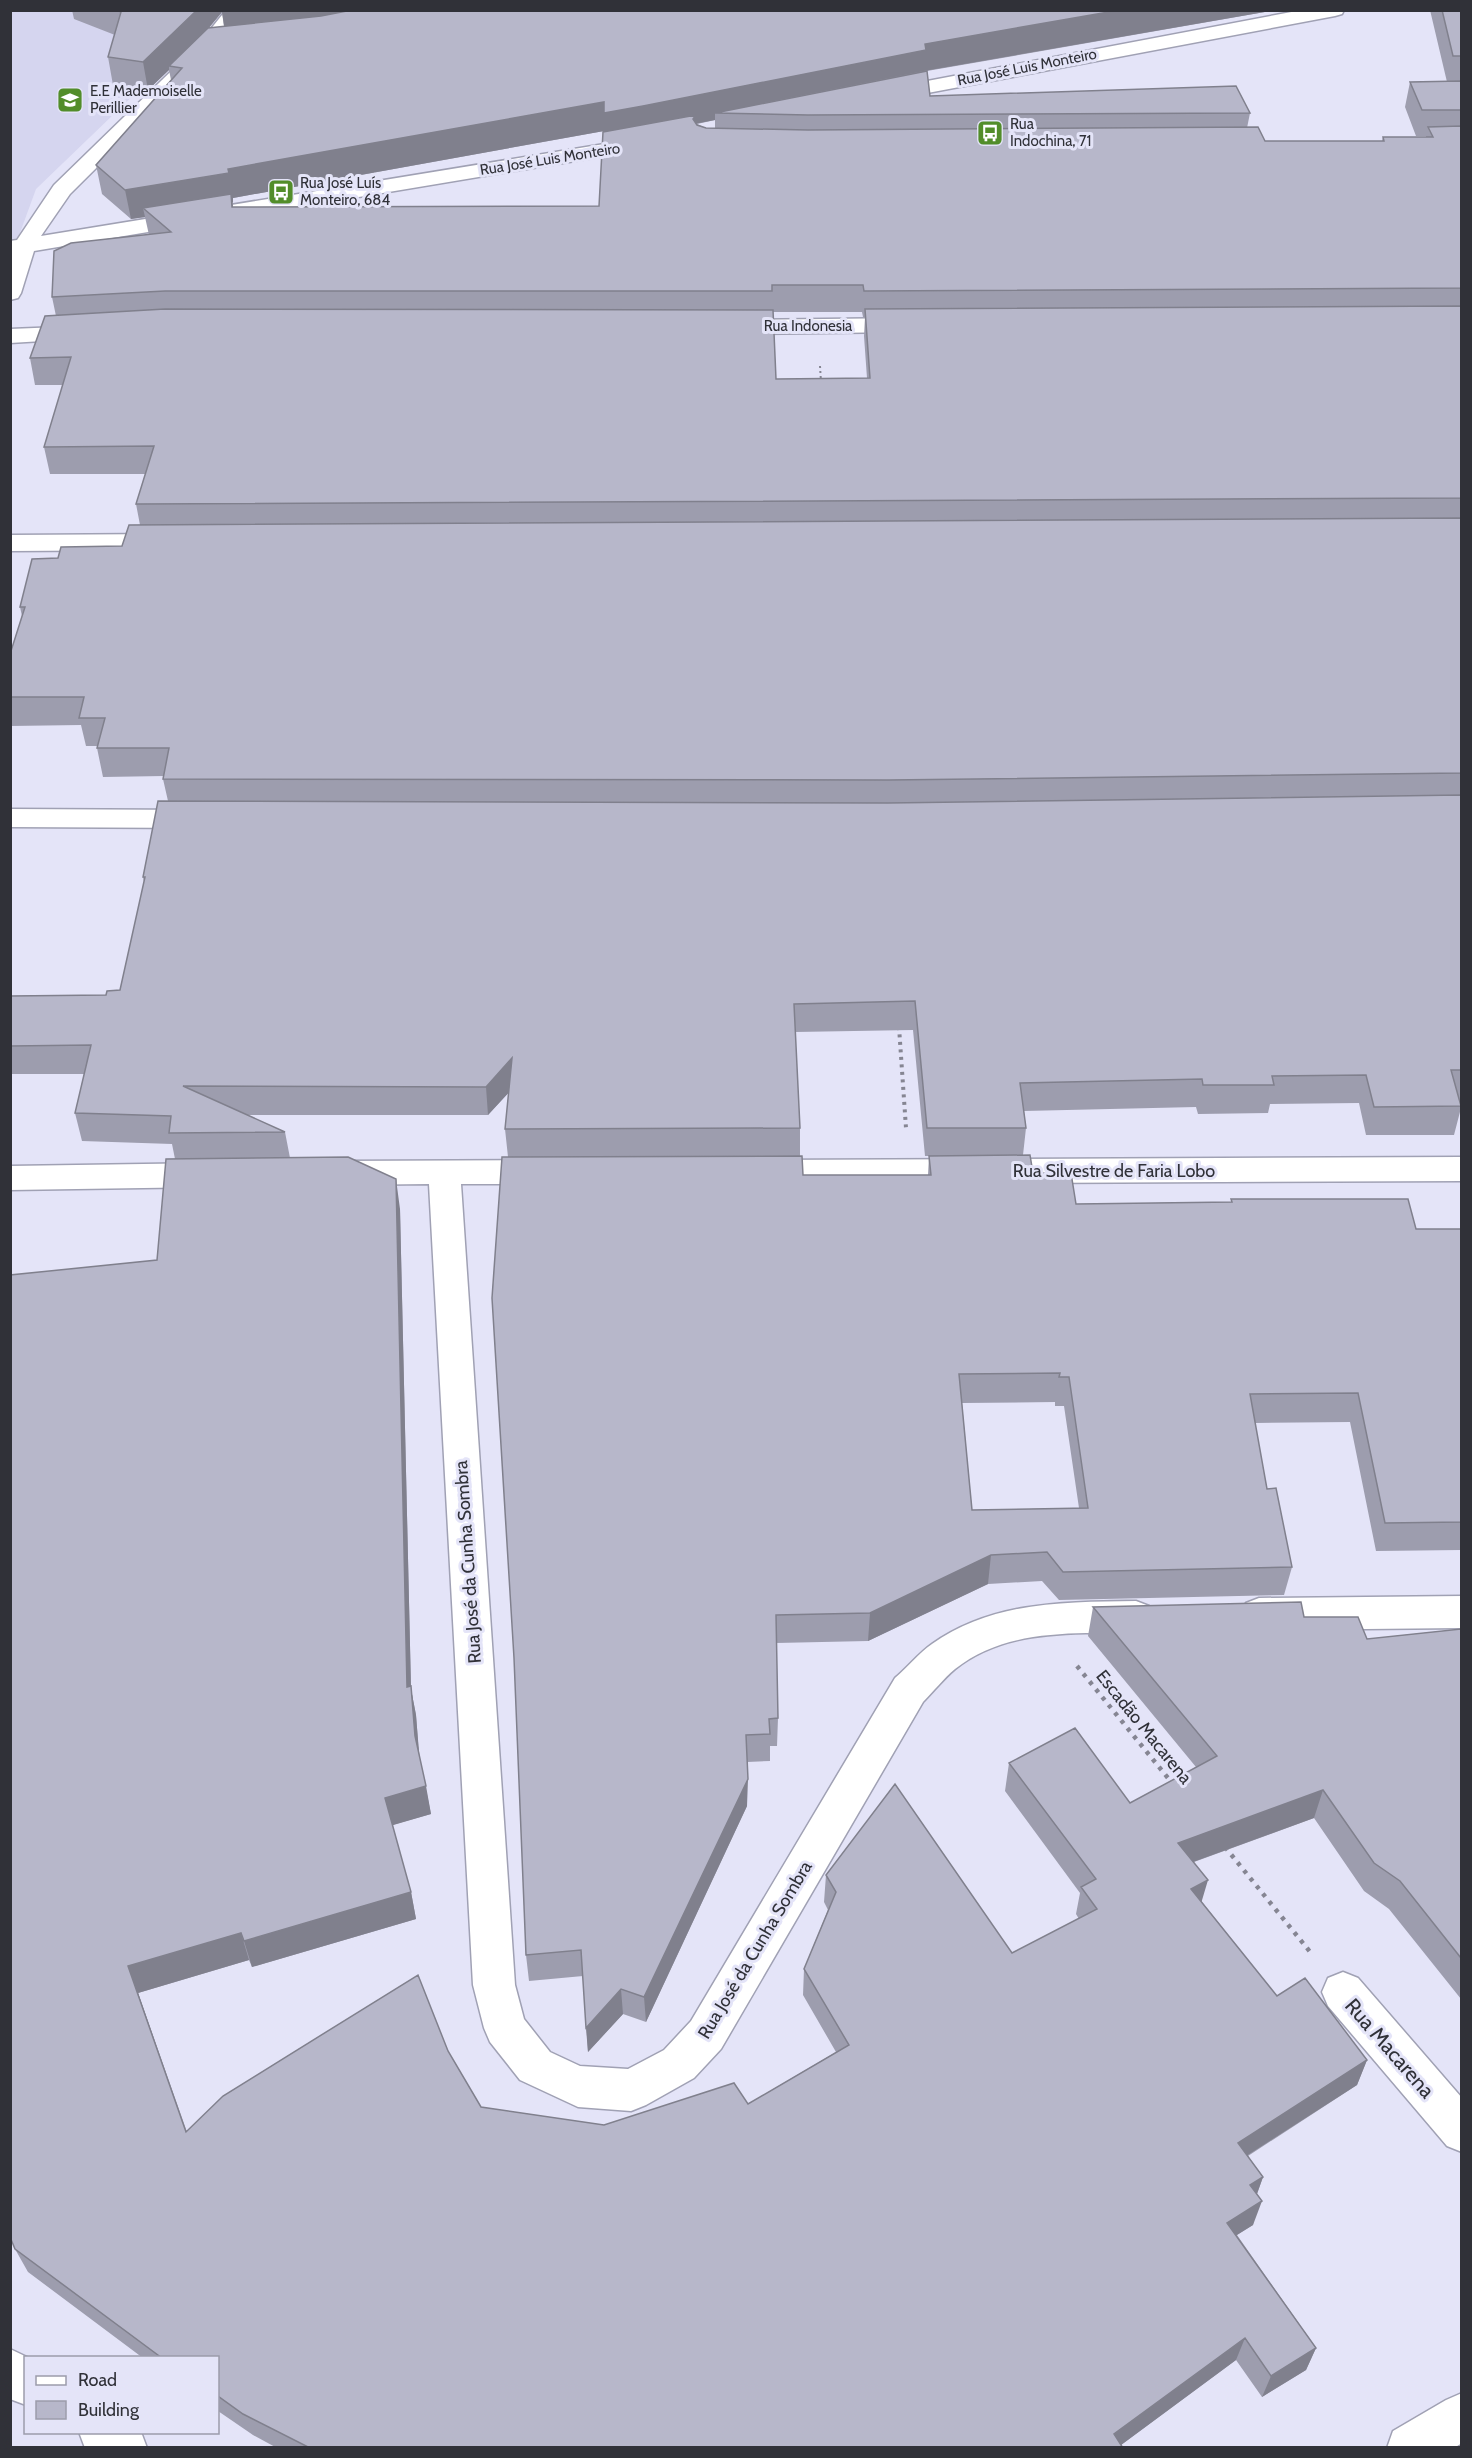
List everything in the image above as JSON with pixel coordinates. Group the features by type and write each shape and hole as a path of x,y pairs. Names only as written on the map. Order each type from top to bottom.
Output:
{"street":[{"path":"10,293 17,247 62,190 205,49 236,10"},
{"name":"Rua José Luis Monteiro","path":"872,98 997,72 1335,10"},
{"path":"205,49 227,47"},
{"name":"Rua José Luis Monteiro","path":"17,247 667,141"},
{"name":"Rua Indonesia","path":"705,327 935,325"},
{"path":"10,336 102,331"},
{"path":"10,543 190,542"},
{"path":"10,818 226,819"},
{"name":"Rua Silvestre de Faria Lobo","path":"730,1172 1461,1169"},
{"name":"Rua José da Cunha Sombra","path":"444,1172 494,1985 505,2028 535,2066 578,2086 631,2090 679,2064 706,2036 909,1690 946,1655 985,1632 1038,1619 1169,1616"},
{"path":"314,1174 575,1172"},
{"path":"10,1178 244,1175"},
{"path":"1229,1615 1395,1611 1461,1612"},
{"name":"Rua Macarena","path":"1343,1992 1461,2130"},
{"path":"10,2372 24,2381"},
{"path":"1410,2448 1461,2416"},
{"path":"103,2434 124,2448"}],"path":[{"path":"899,1021 909,1172"},
{"name":"Escadão Macarena","path":"1038,1619 1179,1792"},
{"path":"1224,1846 1343,1992"}],"shaded area":[{"name":"E.E Mademoiselle Perillier","path":"11,11 221,11 36,189 17,241 11,242"}],"building":[{"path":"117,10 197,10 143,62 108,57 121,12"},
{"path":"352,10 1120,10 925,44 926,50 643,106 604,113 604,102 228,169 229,173 125,190 96,165 182,68 169,66 208,28 321,16"},
{"path":"1442,10 1461,10 1461,56 1453,56"},
{"path":"927,71 930,96 1236,86 1250,113 808,115 715,113"},
{"path":"1461,81 1461,110 1422,110 1410,82"},
{"path":"696,115 693,119 697,125 706,128 808,130 1258,127 1265,141 1384,141 1383,137 1433,137 1428,127 1461,126 1461,288 864,291 863,285 772,285 772,291 165,291 52,297 54,251 71,243 171,232 143,208 231,194 232,207 599,206 603,132"},
{"path":"1461,306 1461,498 136,504 154,446 44,447 71,357 30,358 45,316 165,309 773,310 776,379 870,378 865,309"},
{"path":"1461,518 1461,773 888,780 163,779 169,748 97,748 105,718 79,718 84,697 10,697 10,654 25,607 20,607 32,559 58,558 61,547 122,546 129,525"},
{"path":"1461,795 1461,1070 1451,1070 1461,1106 1374,1107 1366,1075 1272,1076 1274,1085 1203,1085 1202,1079 1020,1083 1026,1128 927,1128 915,1001 794,1004 800,1128 505,1129 512,1058 486,1087 183,1086 285,1132 169,1133 171,1116 75,1113 91,1045 10,1046 10,996 106,995 107,991 120,990 145,877 143,877 158,801 888,803"},
{"path":"1030,1155 1033,1173 1071,1173 1076,1204 1232,1202 1231,1199 1408,1199 1416,1229 1461,1229 1461,1522 1385,1523 1358,1393 1250,1394 1267,1489 1276,1488 1292,1567 1063,1572 1047,1552 991,1555 870,1613 776,1615 778,1718 769,1719 770,1734 746,1735 748,1779 644,1997 621,1989 586,2028 581,1950 526,1955 514,1658 492,1298 502,1157 802,1156 803,1175 931,1175 929,1156","holes":["1060,1373 1059,1377 1069,1377 1088,1508 972,1510 959,1374"]},
{"path":"348,1157 396,1179 407,1687 411,1686 415,1736 426,1786 385,1798 411,1892 244,1941 241,1933 128,1966 186,2132 223,2096 418,1975 448,2051 481,2107 604,2125 734,2083 748,2104 849,2045 804,1969 836,1892 826,1875 895,1784 1012,1953 1097,1909 1081,1887 1096,1879 1009,1763 1075,1728 1130,1803 1217,1756 1093,1607 1301,1602 1304,1617 1358,1617 1367,1639 1461,1629 1461,1958 1400,1881 1374,1863 1323,1790 1178,1843 1208,1880 1191,1889 1277,1996 1305,1978 1367,2060 1238,2143 1263,2177 1250,2185 1262,2201 1227,2223 1316,2348 1271,2376 1245,2338 1114,2434 1123,2448 310,2448 243,2414 219,2397 219,2356 159,2356 15,2249 10,2237 10,1275 157,1260 166,1159"}],"place":[{"name":"E.E Mademoiselle Perillier","path":"70,100"},
{"name":"Rua Indochina, 71","path":"990,133"},
{"name":"Rua José Luís Monteiro, 684","path":"281,192"}]}
